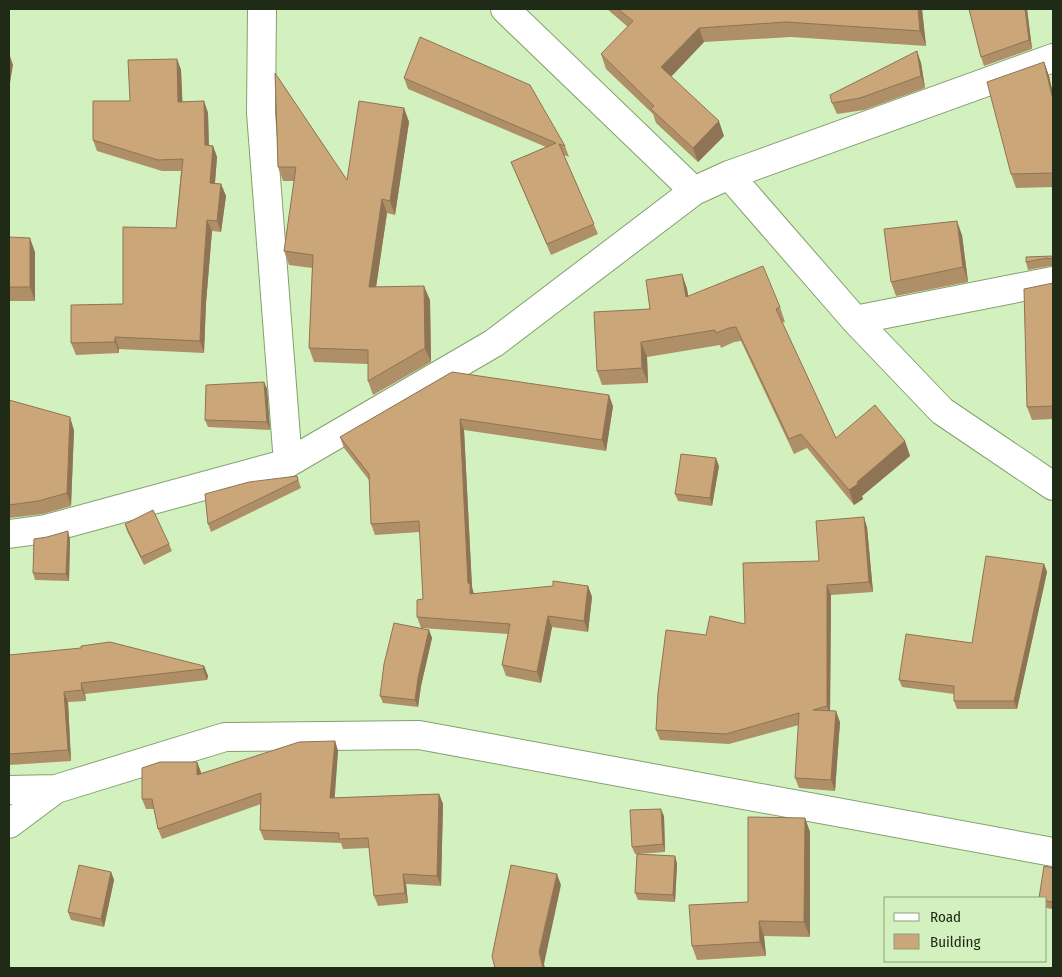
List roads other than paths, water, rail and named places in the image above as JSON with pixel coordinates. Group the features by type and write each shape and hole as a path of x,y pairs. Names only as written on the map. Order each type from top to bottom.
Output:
{"street":[{"path":"262,9 261,113 288,463"},
{"path":"505,9 694,191"},
{"path":"9,534 46,529 288,463 494,344 694,191 729,174 1053,58"},
{"path":"729,174 855,320 942,412 1053,486"},
{"path":"855,320 1053,281"},
{"path":"9,790 56,790 226,737 419,735 1053,852"},
{"path":"9,824 56,790"}]}
